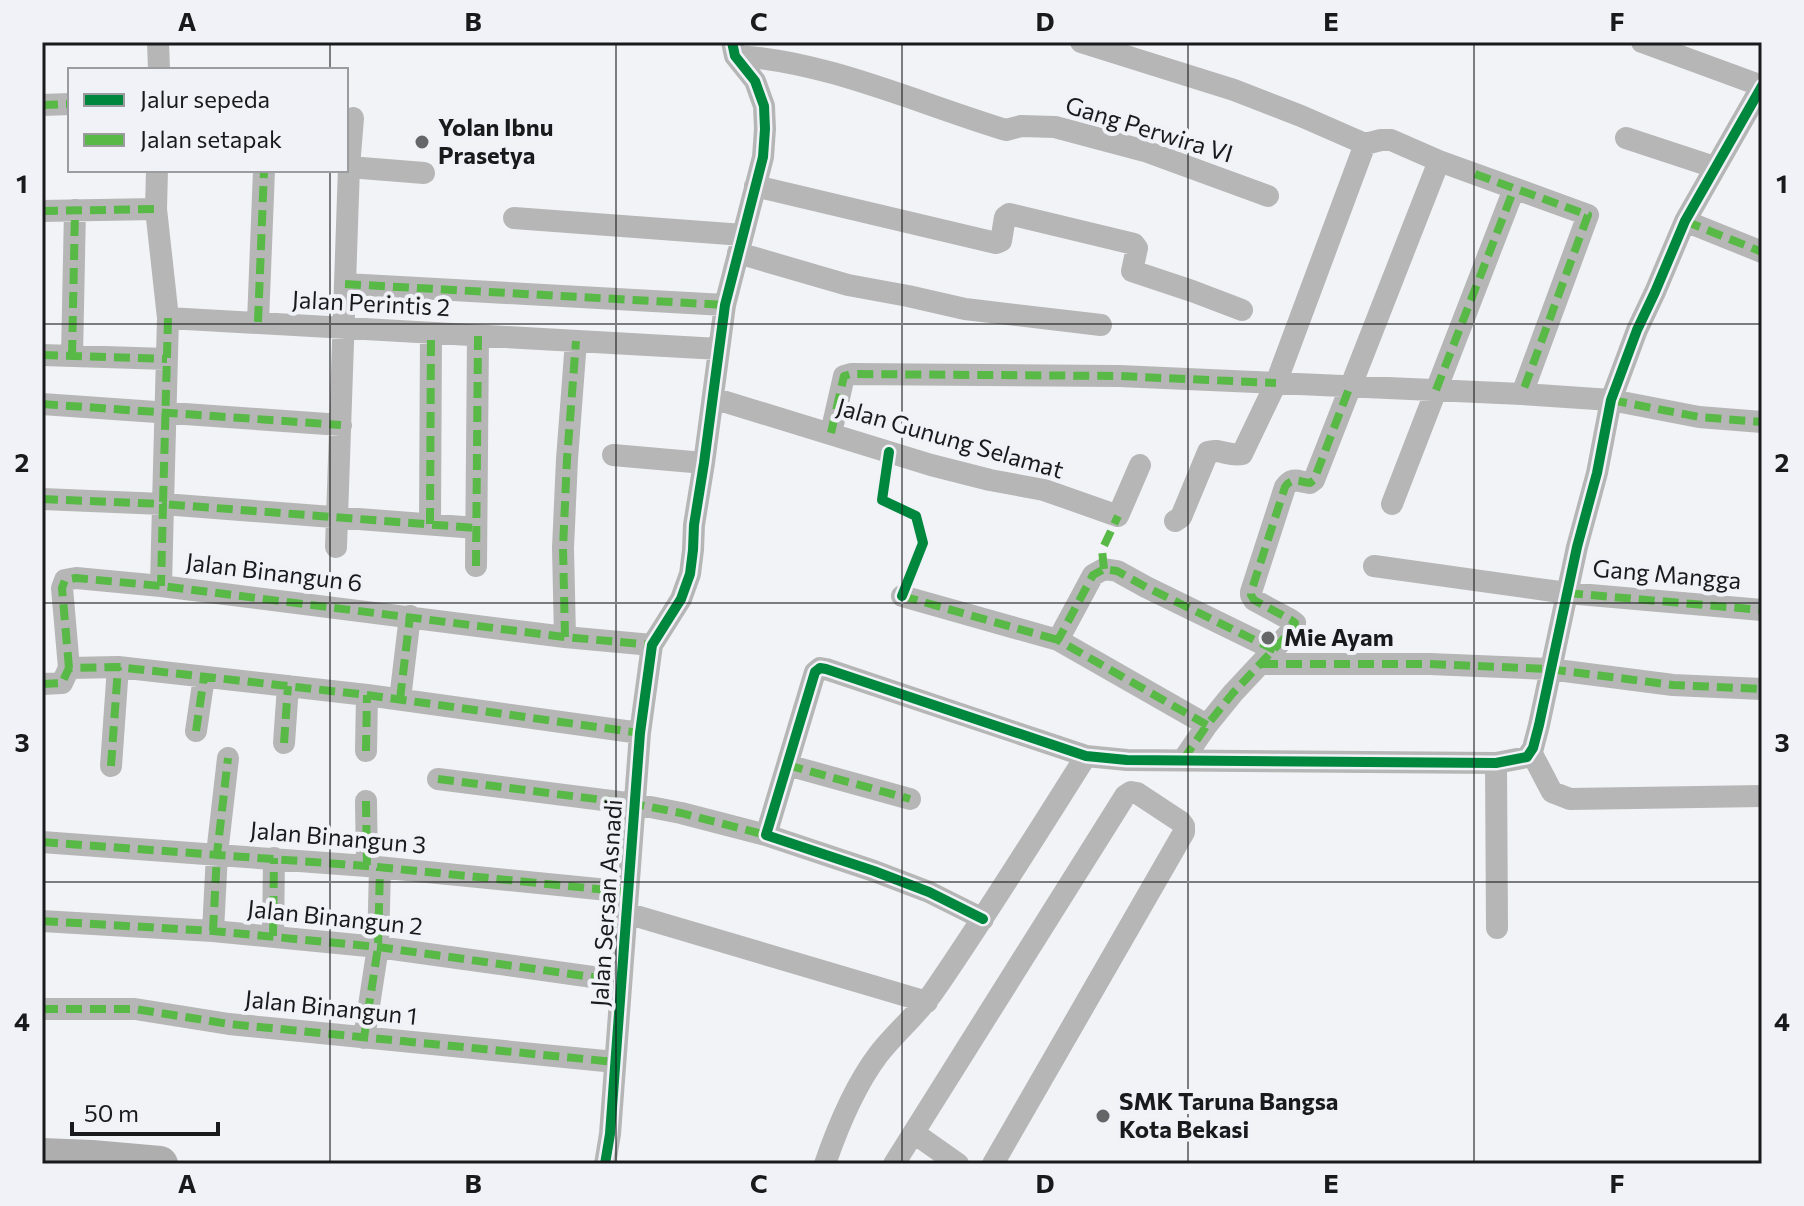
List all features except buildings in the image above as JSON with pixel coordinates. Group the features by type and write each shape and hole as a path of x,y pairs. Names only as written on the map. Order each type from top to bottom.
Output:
{"main road":[{"path":"42,1156 160,1164"}],"street":[{"path":"158,42 159,68"},
{"path":"1081,42 1234,90 1365,144"},
{"path":"766,835 815,672 820,668 1086,756 1127,760 1496,763 1527,757 1531,752 1577,547 1597,473 1611,400 1637,330 1685,221 1762,86 1642,42"},
{"path":"652,645 681,599 690,574 725,305 763,157 764,106 755,81 734,49"},
{"name":"Gang Perwira VI","path":"734,49 852,79 1006,130 1021,126 1055,127 1145,151 1268,196"},
{"path":"42,105 68,104"},
{"path":"336,547 353,118"},
{"path":"1626,138 1714,167"},
{"path":"1175,521 1181,517 1208,452 1213,450 1233,456 1242,454 1276,383 1365,144 1374,140 1391,140 1439,161 1588,215 1522,394"},
{"path":"1183,760 1233,693 1293,629 1295,623 1254,600 1251,592 1285,487 1289,481 1296,479 1310,483 1314,480 1439,161"},
{"path":"349,167 424,173"},
{"path":"157,172 156,209 168,318 161,586"},
{"path":"258,322 264,172"},
{"path":"755,186 996,243 1001,241 1005,217 1009,214 1134,244 1137,248 1132,271 1242,310"},
{"path":"1392,504 1514,189"},
{"path":"42,211 156,209"},
{"path":"72,356 75,210"},
{"path":"514,218 740,244 848,285 965,309 1101,325"},
{"path":"1685,221 1762,252"},
{"path":"345,284 725,305"},
{"name":"Jalan Perintis 2","path":"168,318 719,349"},
{"path":"430,524 431,333"},
{"path":"476,566 478,336"},
{"path":"565,637 563,548 576,341"},
{"path":"42,355 167,359"},
{"path":"831,433 844,376 851,374 1119,376 1522,394 1611,400 1699,417 1762,422"},
{"name":"Jalan Gunung Selamat","path":"713,398 931,465 1044,490 1118,516 1140,465"},
{"path":"42,404 341,425"},
{"path":"613,455 704,463"},
{"path":"42,499 163,504 476,528"},
{"name":"Gang Mangga","path":"1374,566 1567,593 1762,610"},
{"path":"1058,640 1093,575 1104,569 1117,571 1268,657 1549,669 1673,685 1762,689"},
{"name":"Jalan Binangun 6","path":"69,668 62,588 65,580 76,578 652,645"},
{"path":"902,596 1058,640 1207,725"},
{"path":"400,699 410,616"},
{"name":"Jalan Sersan Asnadi","path":"605,1164 610,1134 640,733 652,645"},
{"path":"111,766 118,667"},
{"path":"42,684 62,683 69,668 118,667 400,699 640,733"},
{"path":"196,731 204,677"},
{"path":"284,743 288,686"},
{"path":"366,751 367,695"},
{"path":"1531,752 1552,792 1570,799 1762,796"},
{"path":"825,1164 853,1095 875,1059 898,1030 927,1002 1086,756"},
{"path":"213,931 217,854 228,758"},
{"path":"1496,763 1497,928"},
{"path":"787,765 910,799"},
{"path":"438,779 635,804 681,813 766,835 874,871 929,892 983,919"},
{"path":"894,1164 1125,796 1131,792 1137,793 1181,822 1184,832 993,1164"},
{"path":"364,1038 378,947 374,867 366,801"},
{"name":"Jalan Binangun 3","path":"42,842 374,867 627,902 927,1002"},
{"path":"273,936 274,858"},
{"name":"Jalan Binangun 2","path":"42,921 273,936 378,947 621,981"},
{"name":"Jalan Binangun 1","path":"42,1009 135,1009 229,1024 615,1062"},
{"path":"914,1133 958,1164"}],"marked path":[{"path":"42,105 68,104"},
{"path":"258,322 264,172"},
{"path":"1475,174 1588,215 1522,394"},
{"path":"1436,390 1514,189"},
{"path":"42,211 156,209"},
{"path":"72,356 75,210"},
{"path":"1685,221 1762,252"},
{"path":"345,284 725,305"},
{"path":"168,318 163,504 476,528"},
{"path":"430,524 431,333"},
{"path":"476,566 478,336"},
{"path":"565,637 563,548 576,341"},
{"path":"42,355 167,359"},
{"path":"831,433 844,376 851,374 1119,376 1276,383"},
{"path":"1183,760 1233,693 1293,629 1295,623 1254,600 1251,592 1285,487 1294,481 1310,483 1314,480 1350,386"},
{"path":"1611,400 1699,417 1762,422"},
{"path":"42,404 341,425"},
{"path":"42,499 163,504 161,586"},
{"path":"1104,569 1102,550 1118,516"},
{"path":"1207,725 1058,640 1093,575 1104,569 1117,571 1275,650"},
{"path":"69,668 62,588 65,580 76,578 652,645"},
{"path":"1567,593 1762,610"},
{"path":"902,596 1058,640"},
{"path":"400,699 410,616"},
{"path":"1262,664 1430,664 1549,669 1673,685 1762,689"},
{"path":"42,684 62,683 69,668 118,667 367,695 640,733"},
{"path":"111,766 118,667"},
{"path":"196,731 204,677"},
{"path":"284,743 288,686"},
{"path":"366,751 367,695"},
{"path":"213,931 217,854 228,758"},
{"path":"787,765 910,799"},
{"path":"438,779 635,804 766,835"},
{"path":"366,801 367,866"},
{"path":"42,842 367,866 628,892"},
{"path":"273,936 274,858"},
{"path":"364,1038 378,947 380,868"},
{"path":"42,921 213,931 378,947 621,981"},
{"path":"42,1009 135,1009 229,1024 615,1062"}],"cycle path":[{"path":"605,1164 610,1134 640,733 652,645 681,599 690,574 725,305 763,157 764,106 755,81 735,56 732,42"},
{"path":"983,919 929,892 766,835 815,672 820,668 826,669 1086,756 1127,760 1496,763 1527,757 1533,748 1539,725 1611,400 1637,330 1685,221 1762,86"},
{"path":"889,452 882,500 916,516 923,543 902,596"}],"place":[{"name":"Yolan Ibnu Prasetya","path":"422,142"},
{"name":"Mie Ayam","path":"1268,638"},
{"name":"SMK Taruna Bangsa Kota Bekasi","path":"1103,1116"}]}
